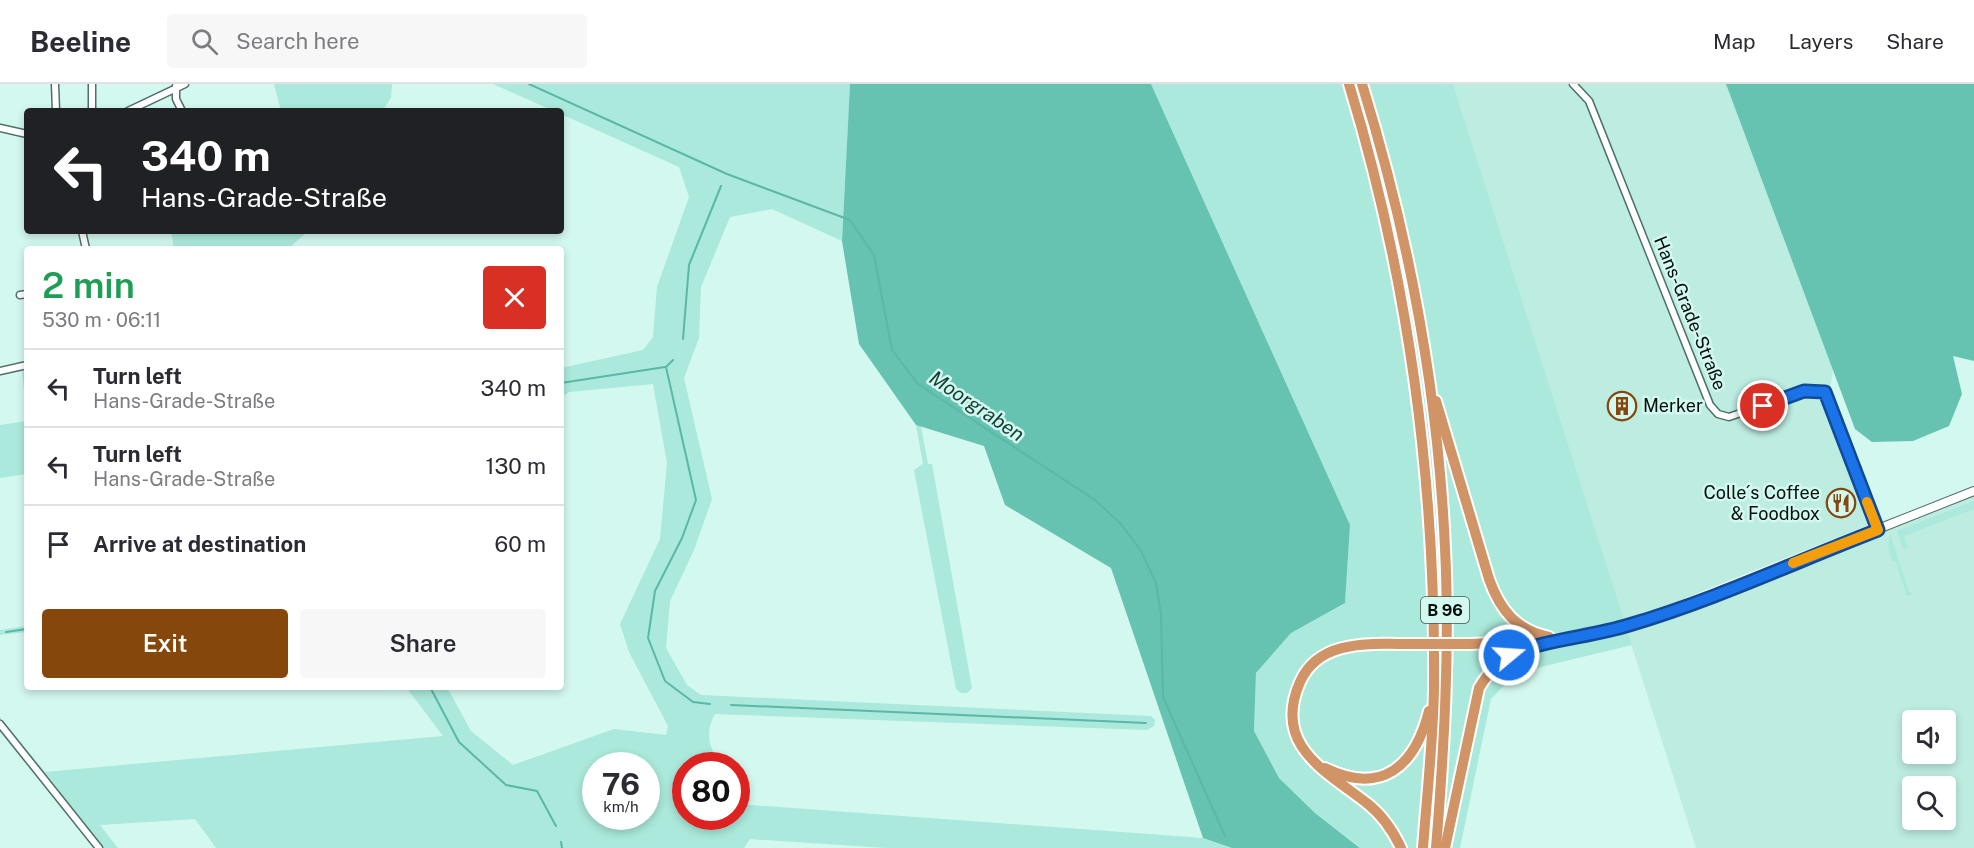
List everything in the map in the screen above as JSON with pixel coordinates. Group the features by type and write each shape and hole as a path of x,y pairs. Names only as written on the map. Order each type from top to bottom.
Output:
{"highway":[{"name":"B 96","path":"1349,84 1380,195 1404,306 1419,406 1432,544 1434,690 1423,848"},
{"name":"B 96","path":"1362,84 1381,144 1416,303 1427,372 1445,549 1444,747 1436,848"},
{"path":"1427,372 1489,579 1500,607 1510,619 1524,628 1561,640"},
{"path":"1445,848 1482,683 1488,673 1509,655 1665,614 1878,530"},
{"path":"1401,848 1381,816 1313,761 1302,748 1296,734 1292,707 1297,690 1310,666 1321,656 1347,646 1561,640"},
{"path":"1313,761 1336,773 1352,777 1372,777 1389,772 1414,752 1422,735 1434,690"}],"street":[{"path":"55,84 56,108"},
{"path":"92,84 92,108"},
{"path":"134,108 176,86 185,84"},
{"name":"Hans-Grade-Straße","path":"1574,84 1589,101 1710,405 1718,414 1729,417 1804,391 1825,392 1878,530"},
{"path":"176,86 176,99 180,108"},
{"path":"0,128 24,133"},
{"path":"0,371 24,366"},
{"path":"1878,530 1974,491"},
{"path":"0,724 99,848"}],"shaded area":[{"path":"274,84 392,84 391,98 384,108 280,108"},
{"path":"493,84 850,84 842,241 772,209 730,217 701,287 699,338 684,378 712,499 694,550 670,601 666,648 687,685 701,695 1151,716 1155,720 1154,726 1147,730 715,714 709,734 713,752 672,752 672,830 750,830 750,805 1203,838 1232,848 886,848 750,839 744,848 216,848 195,819 100,825 118,848 95,848 0,732 0,717 45,772 443,736 408,690 449,690 471,731 513,765 614,729 666,735 668,726 629,652 620,624 660,539 667,463 653,384 569,392 564,396 564,367 643,350 653,337 657,287 689,197 679,167 564,115 564,108 547,108"},
{"path":"1151,84 1453,84 1632,645 1516,673 1491,699 1460,848 1361,848 1315,813 1279,778 1254,732 1256,673 1291,633 1345,603 1350,525"},
{"path":"1453,84 1726,84 1833,369 1830,390 1878,529 1974,491 1974,848 1696,848"},
{"path":"172,234 305,234 291,246 174,246"},
{"path":"24,421 24,474 0,478 0,425"},
{"path":"916,425 921,426 928,464 932,464 972,688 967,693 961,693 956,689 914,470 923,464"},
{"path":"1974,501 1974,509 1904,536 1908,548 1903,549 1897,531"},
{"path":"1890,534 1909,592 1913,594 1907,596 1896,562 1892,561 1888,547"},
{"path":"24,626 24,632 0,635 0,630"}],"green space":[{"path":"850,84 1151,84 1350,525 1345,603 1291,633 1256,673 1254,731 1279,778 1315,813 1360,848 1232,848 1203,838 1111,568 1005,505 984,446 916,425 859,344 842,241"},
{"path":"1726,84 1974,84 1974,361 1953,356 1962,394 1949,426 1913,441 1872,442 1855,429"}],"waterway":[{"name":"Moorgraben","path":"529,84 727,174 850,220 874,255 892,350 918,384 1095,500 1121,524 1141,551 1156,583 1161,615 1163,697 1225,836"},
{"path":"683,339 689,265 721,186"},
{"path":"673,360 666,367 696,500 682,538 655,591 648,638 665,681 693,702 710,704"},
{"path":"564,383 665,367"},
{"path":"6,632 24,629"},
{"path":"432,690 459,742 506,785 537,791 556,826"},
{"path":"731,705 1146,723"},
{"path":"561,842 562,848"}],"slow traffic":[{"path":"1793,563 1878,530 1867,502"}],"place":[{"name":"Merker","path":"1622,406"},
{"name":"Colle´s Coffee & Foodbox","path":"1841,503"}],"route":[{"path":"1509,655 1520,650 1626,626 1665,614 1878,530 1825,392 1804,391 1763,406"}]}
